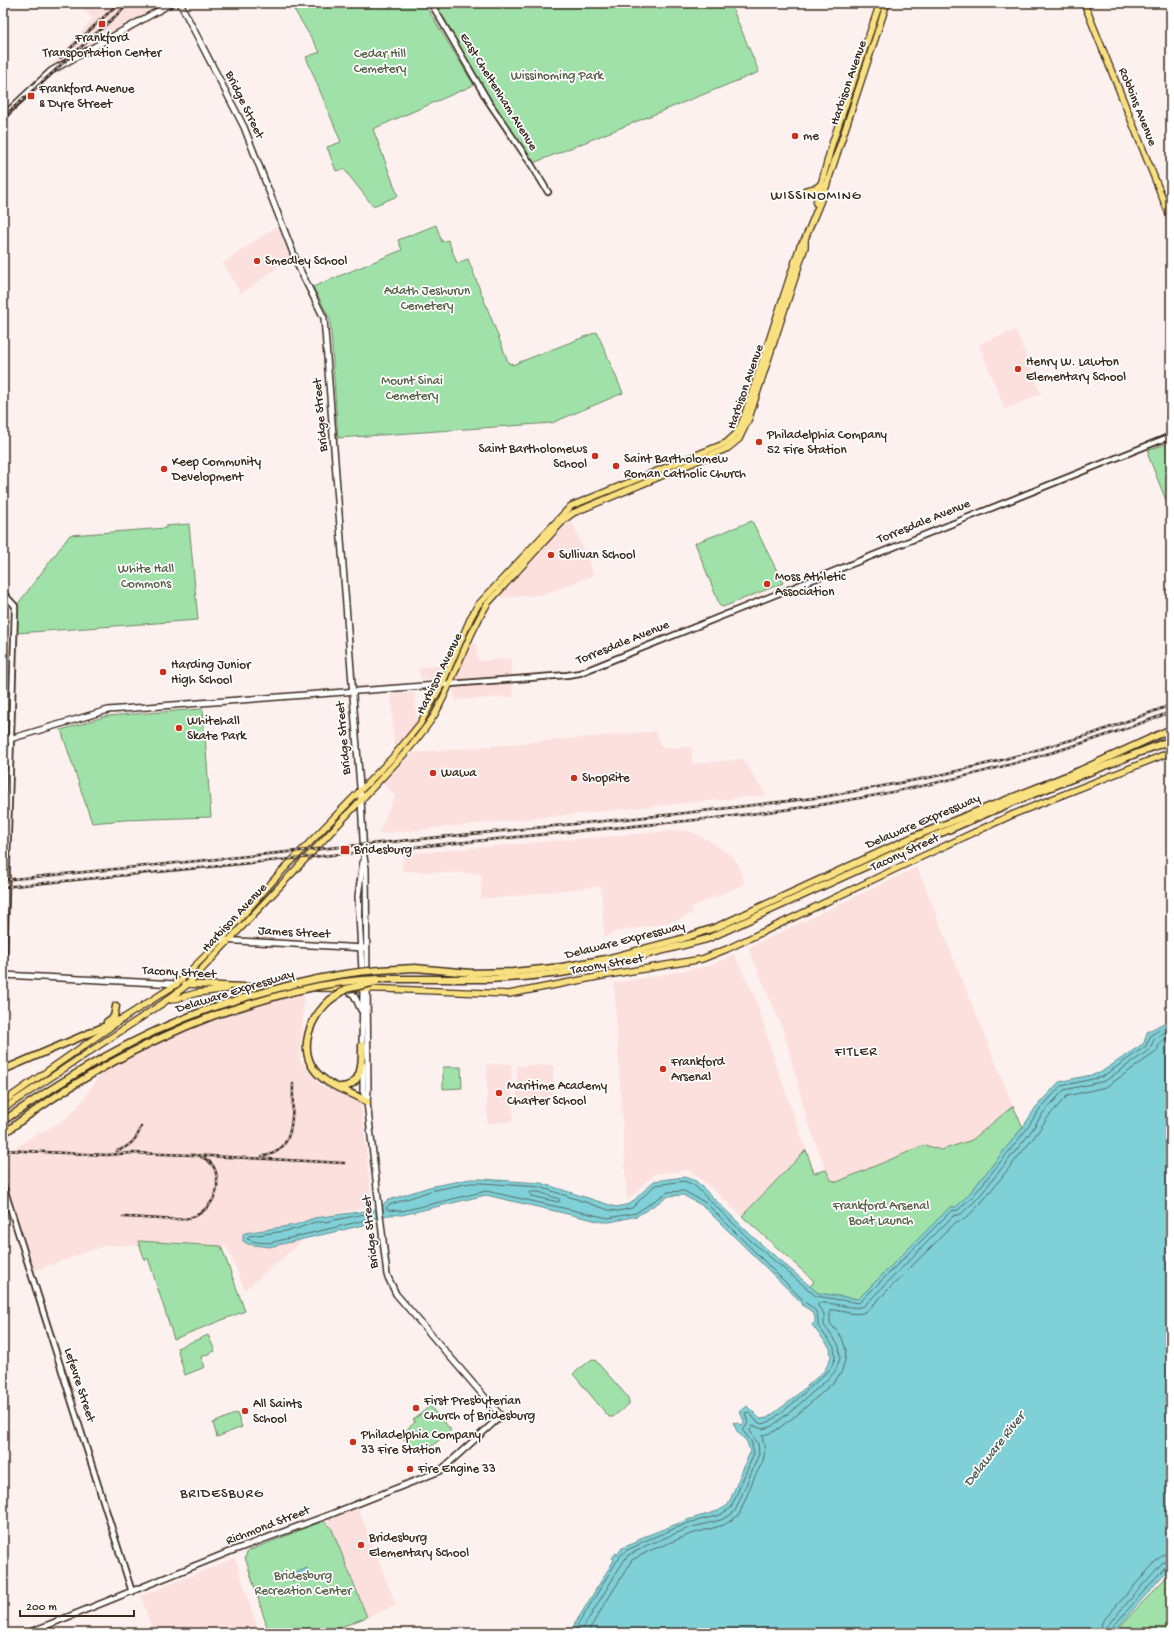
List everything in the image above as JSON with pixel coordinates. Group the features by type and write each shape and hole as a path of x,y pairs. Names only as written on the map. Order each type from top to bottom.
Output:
{"highway":[{"name":"Delaware Expressway","path":"606,962 717,927 769,903 783,901 1012,802 1171,729"},
{"name":"Delaware Expressway","path":"1052,784 1171,740"},
{"name":"Delaware Expressway","path":"4,1133 45,1103 108,1064 165,1036 215,1015 262,1000 319,986 381,980 420,978 489,979 561,973 707,939 774,909 783,901 913,837 1041,789"},
{"name":"Delaware Expressway","path":"3,1121 67,1078 117,1049 154,1031 214,1007 267,990 339,975 380,970 415,968 472,973 513,972 597,964"},
{"path":"367,1102 325,1080 317,1073 310,1059 306,1043 310,1027 316,1016 330,1000 346,989 381,980"},
{"path":"88,1033 112,1020 115,1014 116,1006"},
{"path":"3,1070 122,1019"},
{"path":"336,1086 347,1086 356,1081 361,1068 362,1045"}],"main road":[{"path":"3,116 51,71 172,3"},
{"name":"Bridge Street","path":"180,3 244,127 299,268 324,318 366,868 363,948 366,989 367,1102 386,1275 396,1294 501,1416"},
{"name":"Harbison Avenue","path":"815,214 822,182 841,117 880,3"},
{"name":"Harbison Avenue","path":"3,1102 122,1019 177,984 221,940 280,873 393,757 420,724 442,684 472,614 478,605 570,506 726,443 734,436 742,420 800,246 805,239 825,190 887,3"},
{"name":"Robbins Avenue","path":"1084,3 1171,219"},
{"path":"806,190 816,188 822,182"},
{"name":"Harbison Avenue","path":"3,1109 163,1003 187,984 229,940 421,734 435,714 450,684 478,618 488,603 565,519 573,513 728,448 738,441 743,433 751,412 805,247 805,239"},
{"path":"478,605 488,603"},
{"path":"472,614 478,618"},
{"name":"Torresdale Avenue","path":"3,741 108,710 450,684"},
{"name":"Tacony Street","path":"4,975 242,988 344,988 510,994 602,976 702,960 733,947 1014,814 1171,752"},
{"name":"James Street","path":"221,940 363,948"},
{"path":"163,1003 197,993 242,988"},
{"path":"344,988 355,997 360,1006 362,1018"},
{"name":"Bridge Street","path":"366,989 362,1018 362,1045 363,1091 367,1102"},
{"name":"Richmond Street","path":"28,1633 229,1552 440,1471 501,1416"}],"street":[{"name":"East Cheltenham Avenue","path":"430,3 488,101 531,164 548,192"},
{"name":"Torresdale Avenue","path":"450,684 560,676 580,672 1171,436"},
{"path":"3,593 15,606 3,992"},
{"name":"Lefevre Street","path":"3,1185 132,1592"}],"shaded area":[{"path":"79,3 163,3 52,65 92,19"},
{"name":"Smedley School","path":"278,225 291,258 241,294 223,263"},
{"path":"1016,330 1041,394 1005,409 979,344"},
{"path":"570,521 572,521 594,575 539,595 501,598 501,595"},
{"path":"472,643 476,643 478,661 512,658 513,697 455,700 452,677 420,679 419,667 462,665"},
{"path":"414,692 417,724 397,745 394,745 391,694"},
{"path":"656,731 662,748 692,747 692,764 743,759 766,795 378,834 395,795 383,783 413,753"},
{"path":"681,830 690,831 710,841 729,854 737,862 745,884 692,907 692,914 672,922 615,932 604,937 601,886 497,898 481,898 482,874 402,871 403,854"},
{"path":"917,867 1013,1106 972,1140 837,1182 831,1180 826,1170 807,1120 784,1032 748,948"},
{"path":"734,954 755,997 776,1065 806,1150 742,1216 714,1190 689,1170 655,1174 627,1201 614,983 709,966"},
{"path":"288,995 304,995 300,1060 321,1086 361,1103 372,1206 298,1222 301,1242 245,1290 227,1246 139,1241 140,1246 106,1245 34,1271 4,1175 9,1152 36,1134 48,1129 66,1118 77,1108 102,1072 115,1061 211,1019"},
{"name":"Maritime Academy Charter School","path":"487,1064 511,1064 513,1121 487,1124"},
{"path":"553,1065 553,1099 517,1100 517,1066"},
{"path":"358,1508 396,1605 367,1617 328,1520"},
{"path":"235,1558 259,1633 153,1633 141,1596"}],"green space":[{"name":"Cedar Hill Cemetery","path":"290,3 424,3 474,85 373,129 398,196 373,206 344,169 336,171 327,147 341,142 306,57 320,52"},
{"name":"Wissinoming Park","path":"434,3 730,3 759,72 531,164 473,75 456,40"},
{"path":"436,225 442,242 448,240 457,263 468,259 509,364 512,363 512,365 597,332 623,393 552,423 338,438 330,319 313,287 402,250 398,240"},
{"path":"1171,442 1171,513 1148,455 1149,450"},
{"path":"752,521 783,583 723,607 720,606 695,543"},
{"name":"White Hall Commons","path":"189,524 198,620 17,633 17,605 70,535 166,528 166,526"},
{"path":"202,709 211,817 124,820 92,823 61,730 107,716"},
{"path":"443,1067 461,1067 462,1088 443,1089"},
{"name":"Frankford Arsenal Boat Launch","path":"1013,1106 1023,1127 970,1193 956,1207 950,1207 858,1299 818,1293 810,1287 814,1281 742,1216 806,1150 814,1173 826,1170 831,1180 837,1182 925,1145 941,1150 972,1140"},
{"path":"138,1241 221,1246 245,1311 174,1339 148,1258 145,1260"},
{"path":"208,1335 215,1351 201,1357 205,1367 185,1375 177,1348"},
{"path":"592,1359 595,1360 627,1396 629,1401 629,1404 613,1417 609,1417 573,1374"},
{"path":"430,1406 451,1430 423,1454 400,1436 415,1422 413,1420"},
{"path":"237,1413 242,1427 217,1437 213,1423"},
{"name":"Bridesburg Recreation Center","path":"323,1521 331,1527 367,1617 326,1633 269,1633 245,1557 248,1551"},
{"path":"1171,1572 1171,1633 1114,1633"}],"water":[{"name":"Delaware River","path":"1171,1019 1171,1566 1113,1633 564,1633 568,1628 571,1630 614,1560 612,1558 616,1553 617,1555 622,1548 637,1542 638,1539 687,1520 718,1511 728,1505 750,1452 747,1442 737,1431 733,1422 743,1425 744,1421 740,1412 747,1406 760,1419 767,1418 789,1402 824,1371 831,1357 830,1348 812,1325 815,1322 815,1317 810,1310 803,1306 802,1303 703,1206 683,1195 669,1196 637,1216 610,1222 602,1222 486,1195 402,1215 382,1216 364,1225 269,1247 248,1244 243,1241 243,1234 245,1233 295,1225 314,1218 373,1210 383,1206 386,1201 429,1187 470,1179 541,1183 616,1207 630,1204 654,1181 684,1177 696,1181 753,1237 818,1293 858,1299 950,1207 956,1207 970,1193 1023,1127 1036,1107 1059,1082 1100,1073 1144,1043 1147,1032"},
{"path":"307,1568 310,1575 293,1581 290,1575"}],"railway":[{"path":"60,58 119,3"},
{"path":"3,117 130,3"},
{"path":"3,880 676,814 823,797 932,777 998,761 1092,734 1171,705"},
{"path":"3,887 687,821 826,804 914,788 1001,767 1087,742 1171,712"},
{"path":"262,1156 274,1153 282,1147 287,1138 291,1128 293,1084"},
{"path":"117,1151 132,1142 137,1136 141,1127"},
{"path":"3,1150 107,1155 131,1153 192,1155 344,1163"},
{"path":"123,1217 184,1219 196,1216 210,1204 214,1198 217,1187 217,1177 213,1166 201,1157"}],"place":[{"name":"Frankford Transportation Center","path":"102,24"},
{"name":"Frankford Avenue & Dyre Street","path":"31,96"},
{"name":"me","path":"795,136"},
{"name":"Smedley School","path":"257,261"},
{"name":"Henry W. Lawton Elementary School","path":"1018,369"},
{"name":"Philadelphia Company 52 Fire Station","path":"759,442"},
{"name":"Saint Bartholomews School","path":"595,456"},
{"name":"Saint Bartholomew Roman Catholic Church","path":"616,466"},
{"name":"Keep Community Development","path":"164,469"},
{"name":"Sullivan School","path":"551,555"},
{"name":"Moss Athletic Association","path":"767,584"},
{"name":"Harding Junior High School","path":"163,672"},
{"name":"Whitehall Skate Park","path":"179,728"},
{"name":"Wawa","path":"433,773"},
{"name":"ShopRite","path":"574,778"},
{"name":"Bridesburg","path":"345,850"},
{"name":"Frankford Arsenal","path":"663,1069"},
{"name":"Maritime Academy Charter School","path":"499,1093"},
{"name":"First Presbyterian Church of Bridesburg","path":"416,1408"},
{"name":"All Saints School","path":"245,1411"},
{"name":"Philadelphia Company 33 Fire Station","path":"353,1442"},
{"name":"Fire Engine 33","path":"410,1469"},
{"name":"Bridesburg Elementary School","path":"361,1545"}],"district":[{"name":"WISSINOMING","path":"816,196"},
{"name":"FITLER","path":"856,1052"},
{"name":"BRIDESBURG","path":"222,1494"}],"park label":[{"name":"Adath Jeshurun Cemetery","path":"427,298"},
{"name":"Mount Sinai Cemetery","path":"412,388"}]}
